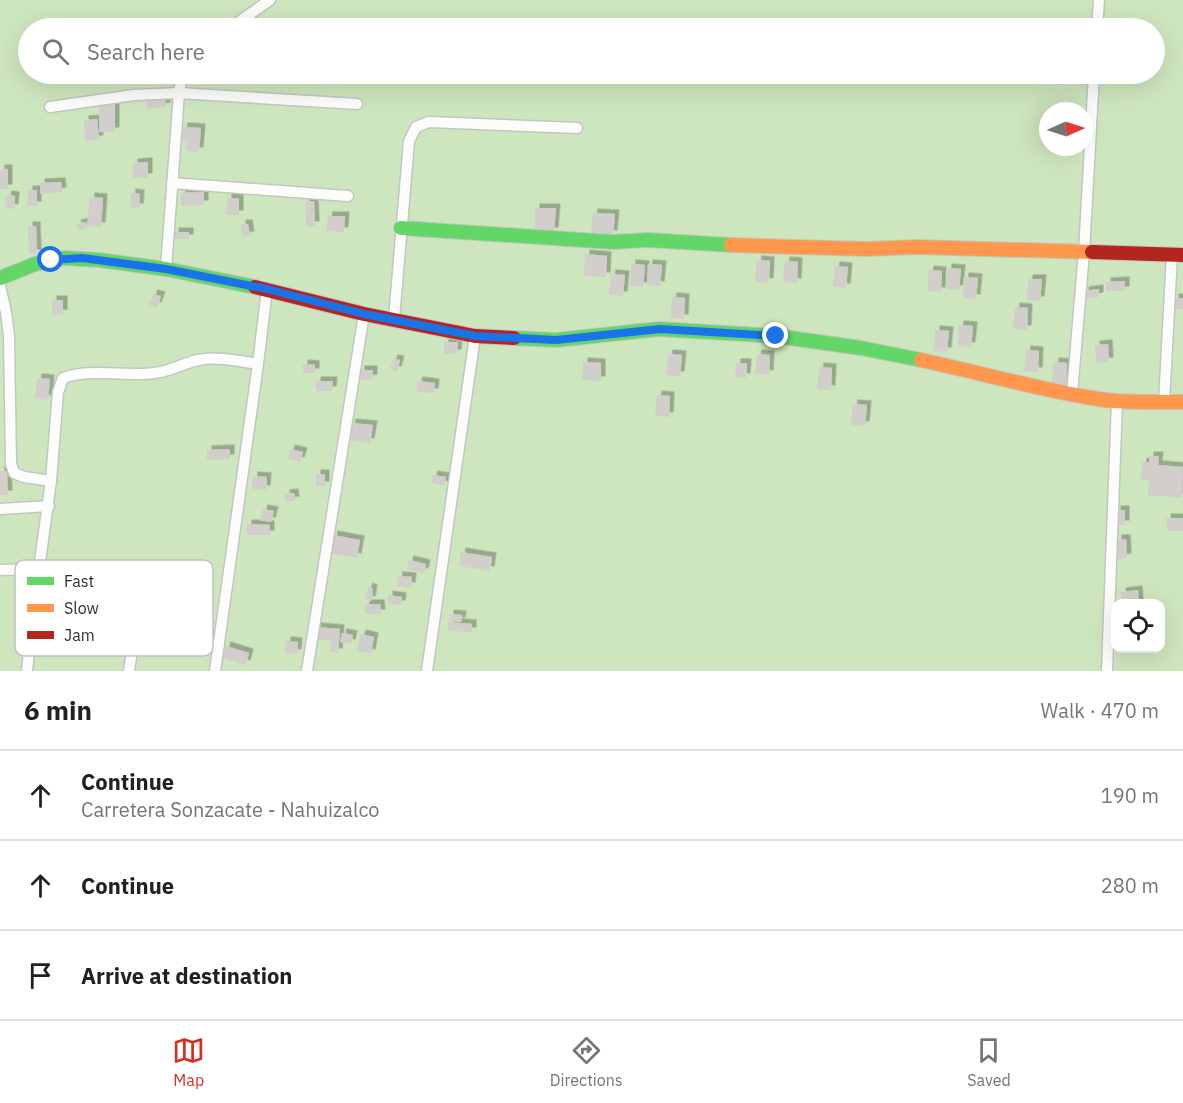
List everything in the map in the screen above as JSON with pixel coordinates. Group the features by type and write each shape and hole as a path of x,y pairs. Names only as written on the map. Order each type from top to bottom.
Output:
{"street":[{"path":"244,18 270,0"},
{"path":"1098,18 1099,0"},
{"path":"166,269 180,84"},
{"path":"1072,394 1093,84"},
{"path":"50,107 134,95 179,93 357,104"},
{"path":"394,319 409,141 416,127 429,122 577,128"},
{"path":"172,183 348,196"},
{"path":"401,228 612,242 647,240 765,247 867,249 916,247 1178,255 1164,402"},
{"path":"0,278 35,264 64,258 99,260 166,269 267,289 364,314 475,336 556,340 660,329 776,336 861,348 1072,394 1117,401 1183,402"},
{"path":"0,286 6,312 4,338 11,464 14,473 51,481"},
{"path":"215,671 267,289"},
{"path":"307,671 364,314"},
{"path":"427,671 475,336"},
{"path":"41,560 49,506 58,392 63,378 75,374 157,373 200,359 222,358 258,364"},
{"path":"1107,671 1117,401"},
{"path":"0,509 49,506"},
{"path":"0,570 15,570"},
{"path":"213,644 219,645"},
{"path":"27,671 29,656"},
{"path":"129,671 131,656"}],"green space":[{"path":"0,0 1183,0 1183,671 0,671"}],"building":[{"path":"165,99 166,107 147,109 146,100"},
{"path":"99,104 115,104 115,132 99,132"},
{"path":"97,119 99,140 85,141 84,120"},
{"path":"183,127 201,128 199,152 186,151 186,142 182,141"},
{"path":"148,162 148,178 133,178 133,163"},
{"path":"0,169 8,169 8,189 0,189"},
{"path":"61,182 62,192 40,194 40,183"},
{"path":"28,190 37,190 37,206 27,206"},
{"path":"204,192 204,205 181,206 181,193"},
{"path":"131,193 140,194 139,208 130,207"},
{"path":"7,195 15,196 14,209 5,208"},
{"path":"90,197 103,198 101,227 87,226"},
{"path":"227,198 239,198 239,215 227,215"},
{"path":"314,201 315,226 306,226 305,202"},
{"path":"535,208 556,208 554,232 535,232"},
{"path":"593,213 615,214 613,235 591,234"},
{"path":"328,216 345,216 344,232 326,231"},
{"path":"86,222 87,229 78,230 76,224"},
{"path":"241,224 248,224 250,236 242,237"},
{"path":"28,226 36,226 37,254 29,254"},
{"path":"174,232 189,232 189,239 174,239"},
{"path":"585,254 607,256 606,277 584,276"},
{"path":"757,260 770,261 769,283 755,282"},
{"path":"785,261 798,262 797,283 783,282"},
{"path":"631,264 645,265 643,287 630,286"},
{"path":"648,264 662,265 660,286 647,285"},
{"path":"835,266 848,267 846,288 833,287"},
{"path":"947,268 961,269 959,290 946,289"},
{"path":"929,270 942,271 941,292 927,291"},
{"path":"611,274 625,275 623,296 609,295"},
{"path":"964,277 978,278 976,299 963,298"},
{"path":"1028,279 1042,279 1040,301 1027,300"},
{"path":"1125,281 1125,291 1106,291 1106,282"},
{"path":"1099,289 1099,297 1085,299 1084,291"},
{"path":"153,294 161,296 157,307 149,305"},
{"path":"672,297 685,298 684,319 670,318"},
{"path":"1174,298 1183,298 1183,309 1174,309"},
{"path":"52,300 63,300 63,314 52,315"},
{"path":"1015,307 1028,308 1027,330 1013,329"},
{"path":"959,325 973,326 971,347 958,346"},
{"path":"935,330 949,331 947,352 934,351"},
{"path":"444,342 458,342 457,354 444,354"},
{"path":"1108,344 1109,362 1096,363 1095,345"},
{"path":"1026,350 1039,351 1038,372 1024,371"},
{"path":"668,354 682,355 680,376 666,375"},
{"path":"757,354 770,355 769,375 755,373"},
{"path":"393,359 400,360 397,371 390,369"},
{"path":"583,362 601,363 601,381 582,380"},
{"path":"1054,362 1067,363 1066,384 1052,383"},
{"path":"736,363 747,363 746,378 735,377"},
{"path":"303,364 315,365 315,373 303,373"},
{"path":"819,367 832,368 831,390 817,389"},
{"path":"360,370 373,370 373,379 360,380"},
{"path":"37,378 50,379 48,400 35,398"},
{"path":"316,381 333,381 332,391 316,391"},
{"path":"418,381 435,383 434,393 416,392"},
{"path":"657,395 670,396 669,417 655,416"},
{"path":"853,404 867,405 865,426 851,425"},
{"path":"351,423 373,425 370,443 349,440"},
{"path":"230,449 230,459 207,460 207,450"},
{"path":"290,449 303,452 300,462 288,459"},
{"path":"1149,456 1159,456 1158,465 1183,467 1182,498 1148,495 1149,481 1141,480 1142,462 1149,462"},
{"path":"0,471 7,471 8,495 0,495"},
{"path":"316,474 325,474 325,486 316,486"},
{"path":"433,475 446,477 444,486 431,483"},
{"path":"253,476 267,477 266,490 252,489"},
{"path":"294,493 295,501 286,502 285,494"},
{"path":"263,509 274,511 271,522 260,520"},
{"path":"1116,510 1125,510 1125,525 1116,525"},
{"path":"1166,518 1183,518 1183,531 1167,531"},
{"path":"247,524 270,525 270,535 247,535"},
{"path":"333,535 360,540 357,558 330,553"},
{"path":"1117,539 1126,539 1127,558 1117,559"},
{"path":"461,552 492,557 490,571 459,566"},
{"path":"409,560 426,564 424,573 407,569"},
{"path":"398,576 412,577 411,587 397,586"},
{"path":"368,587 373,589 371,601 365,599"},
{"path":"1138,590 1139,599 1122,599 1121,592"},
{"path":"388,595 402,597 401,605 388,604"},
{"path":"365,604 380,604 381,614 365,614"},
{"path":"449,614 462,615 461,622 449,621"},
{"path":"448,622 472,624 472,632 448,631"},
{"path":"316,627 340,629 338,653 330,652 331,641 315,639"},
{"path":"342,633 353,635 351,644 340,642"},
{"path":"361,634 374,637 371,654 357,651"},
{"path":"286,641 298,642 297,654 285,653"},
{"path":"226,646 249,653 246,665 223,658"}],"traffic: fast":[{"path":"401,228 612,242 647,240 731,245"},
{"path":"0,278 35,264 64,258 166,269 255,287"},
{"path":"514,338 556,340 659,329 776,336 861,348 921,360"}],"traffic: slow":[{"path":"731,245 1092,252"},
{"path":"921,360 1036,387 1105,400 1183,402"}],"traffic: jam":[{"path":"1092,252 1183,255"},
{"path":"255,287 364,314 475,336 514,338"}],"route":[{"path":"51,260 82,258 166,269 267,289 364,314 475,336 556,340 660,329 776,336"}]}
